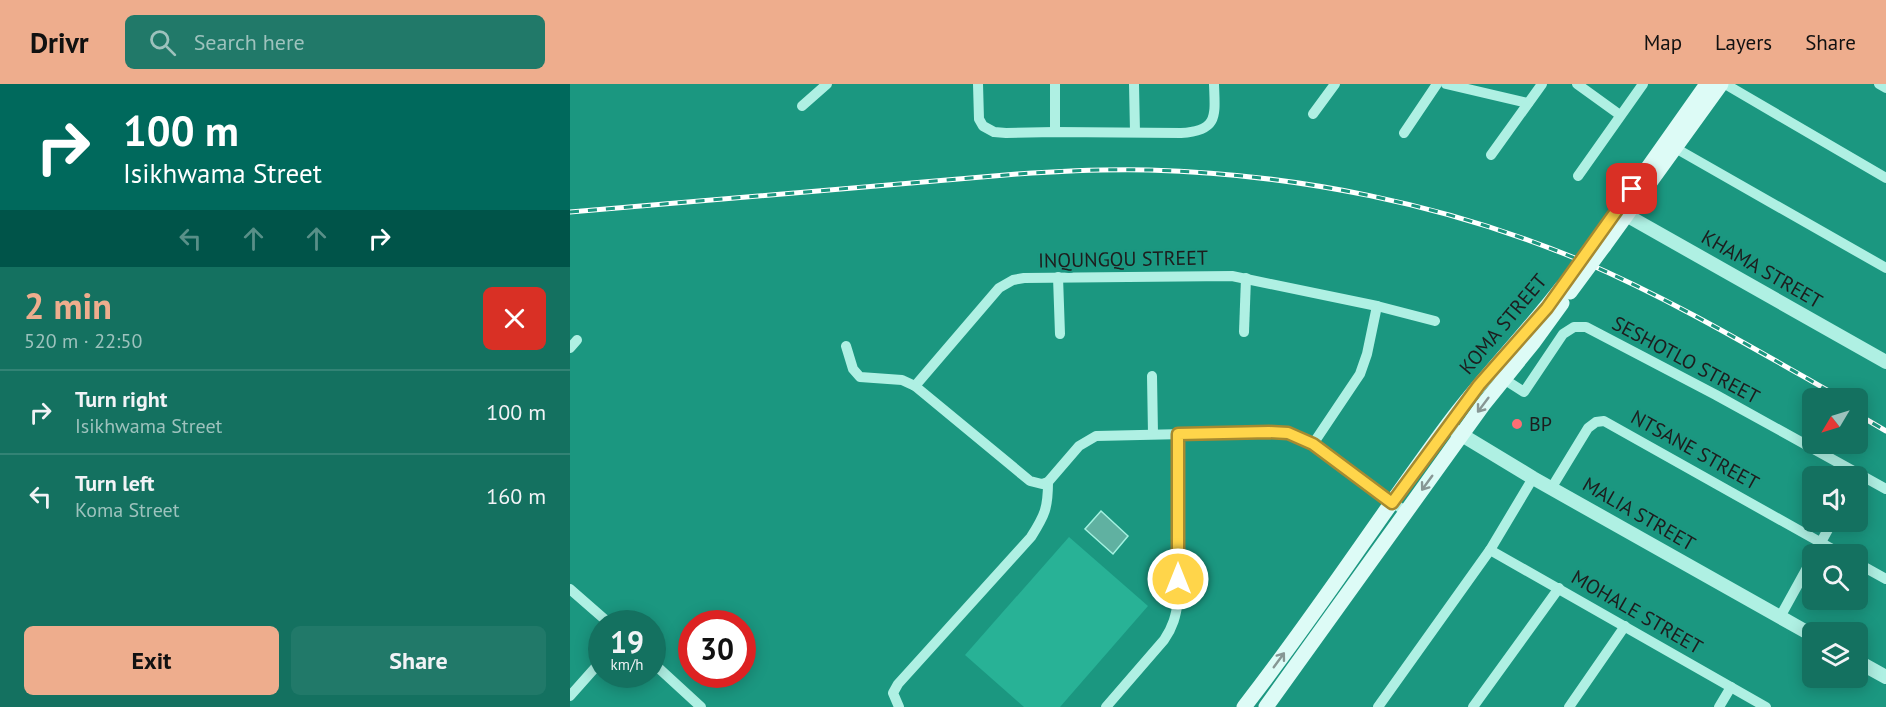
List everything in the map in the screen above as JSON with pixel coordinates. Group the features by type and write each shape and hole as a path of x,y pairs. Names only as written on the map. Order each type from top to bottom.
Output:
{"main road":[{"name":"KOMA STREET","path":"1266,707 1461,435 1497,375 1547,308 1566,290 1670,145 1707,84"},
{"name":"KOMA STREET","path":"1670,145 1723,84"},
{"name":"KOMA STREET","path":"1244,707 1447,425 1497,375"}],"street":[{"path":"802,106 827,84"},
{"path":"978,84 979,119 987,129 1006,133 1181,133 1204,129 1213,116 1214,84"},
{"path":"1055,84 1055,132"},
{"path":"1134,84 1135,132"},
{"path":"1313,114 1335,84"},
{"path":"1404,133 1437,84"},
{"path":"1446,84 1528,103"},
{"path":"1491,155 1542,84"},
{"path":"1577,84 1620,115"},
{"path":"1578,176 1643,84"},
{"path":"1723,84 1886,178"},
{"path":"1879,84 1886,88"},
{"path":"1670,145 1886,268"},
{"name":"KHAMA STREET","path":"1622,212 1886,362"},
{"name":"INQUNGQU STREET","path":"915,386 990,297 1005,283 1024,278 1221,276 1245,278 1377,306 1435,321"},
{"path":"1058,277 1060,334"},
{"path":"1244,332 1245,278"},
{"path":"1313,444 1360,374 1367,354 1377,306"},
{"name":"SESHOTLO STREET","path":"1497,375 1524,392 1563,334 1574,327 1586,327 1716,395 1842,466"},
{"path":"846,346 853,369 860,377 902,380 915,386 1030,481 1042,484 1048,482 1079,446 1091,438 1153,434 1277,432 1298,436 1313,444 1406,512"},
{"path":"1152,376 1153,434"},
{"name":"NTSANE STREET","path":"1552,488 1588,428 1596,422 1604,421 1821,543"},
{"name":"MALIA STREET","path":"1447,425 1533,478 1802,629"},
{"path":"1106,707 1164,640 1176,617 1178,600 1178,434"},
{"path":"1378,707 1490,550 1533,478"},
{"name":"SESHOTLO STREET","path":"1868,480 1886,489"},
{"path":"899,707 894,698 895,688 1031,537 1046,510 1048,482"},
{"path":"1821,543 1827,532"},
{"name":"MOHALE STREET","path":"1490,550 1766,707"},
{"path":"1868,569 1886,579"},
{"path":"1780,617 1802,578"},
{"path":"1473,707 1559,588"},
{"path":"570,589 594,610"},
{"path":"1569,707 1625,627"},
{"path":"1868,666 1886,677"},
{"path":"666,675 701,707"},
{"path":"570,696 588,676"},
{"path":"1719,707 1731,687"}],"green space":[{"path":"1069,537 1148,606 1060,707 1024,707 965,655"}],"water":[{"path":"1101,511 1128,536 1113,554 1085,529"}],"railway":[{"path":"570,212 1083,170 1149,170 1260,178 1370,196 1424,208 1530,241 1616,276 1682,309 1823,388"},
{"path":"1868,420 1886,431"}],"place":[{"name":"BP","path":"1517,424"}],"route":[{"path":"1178,579 1178,434 1277,432 1298,436 1313,444 1392,503 1447,425 1547,308 1632,189"}]}
